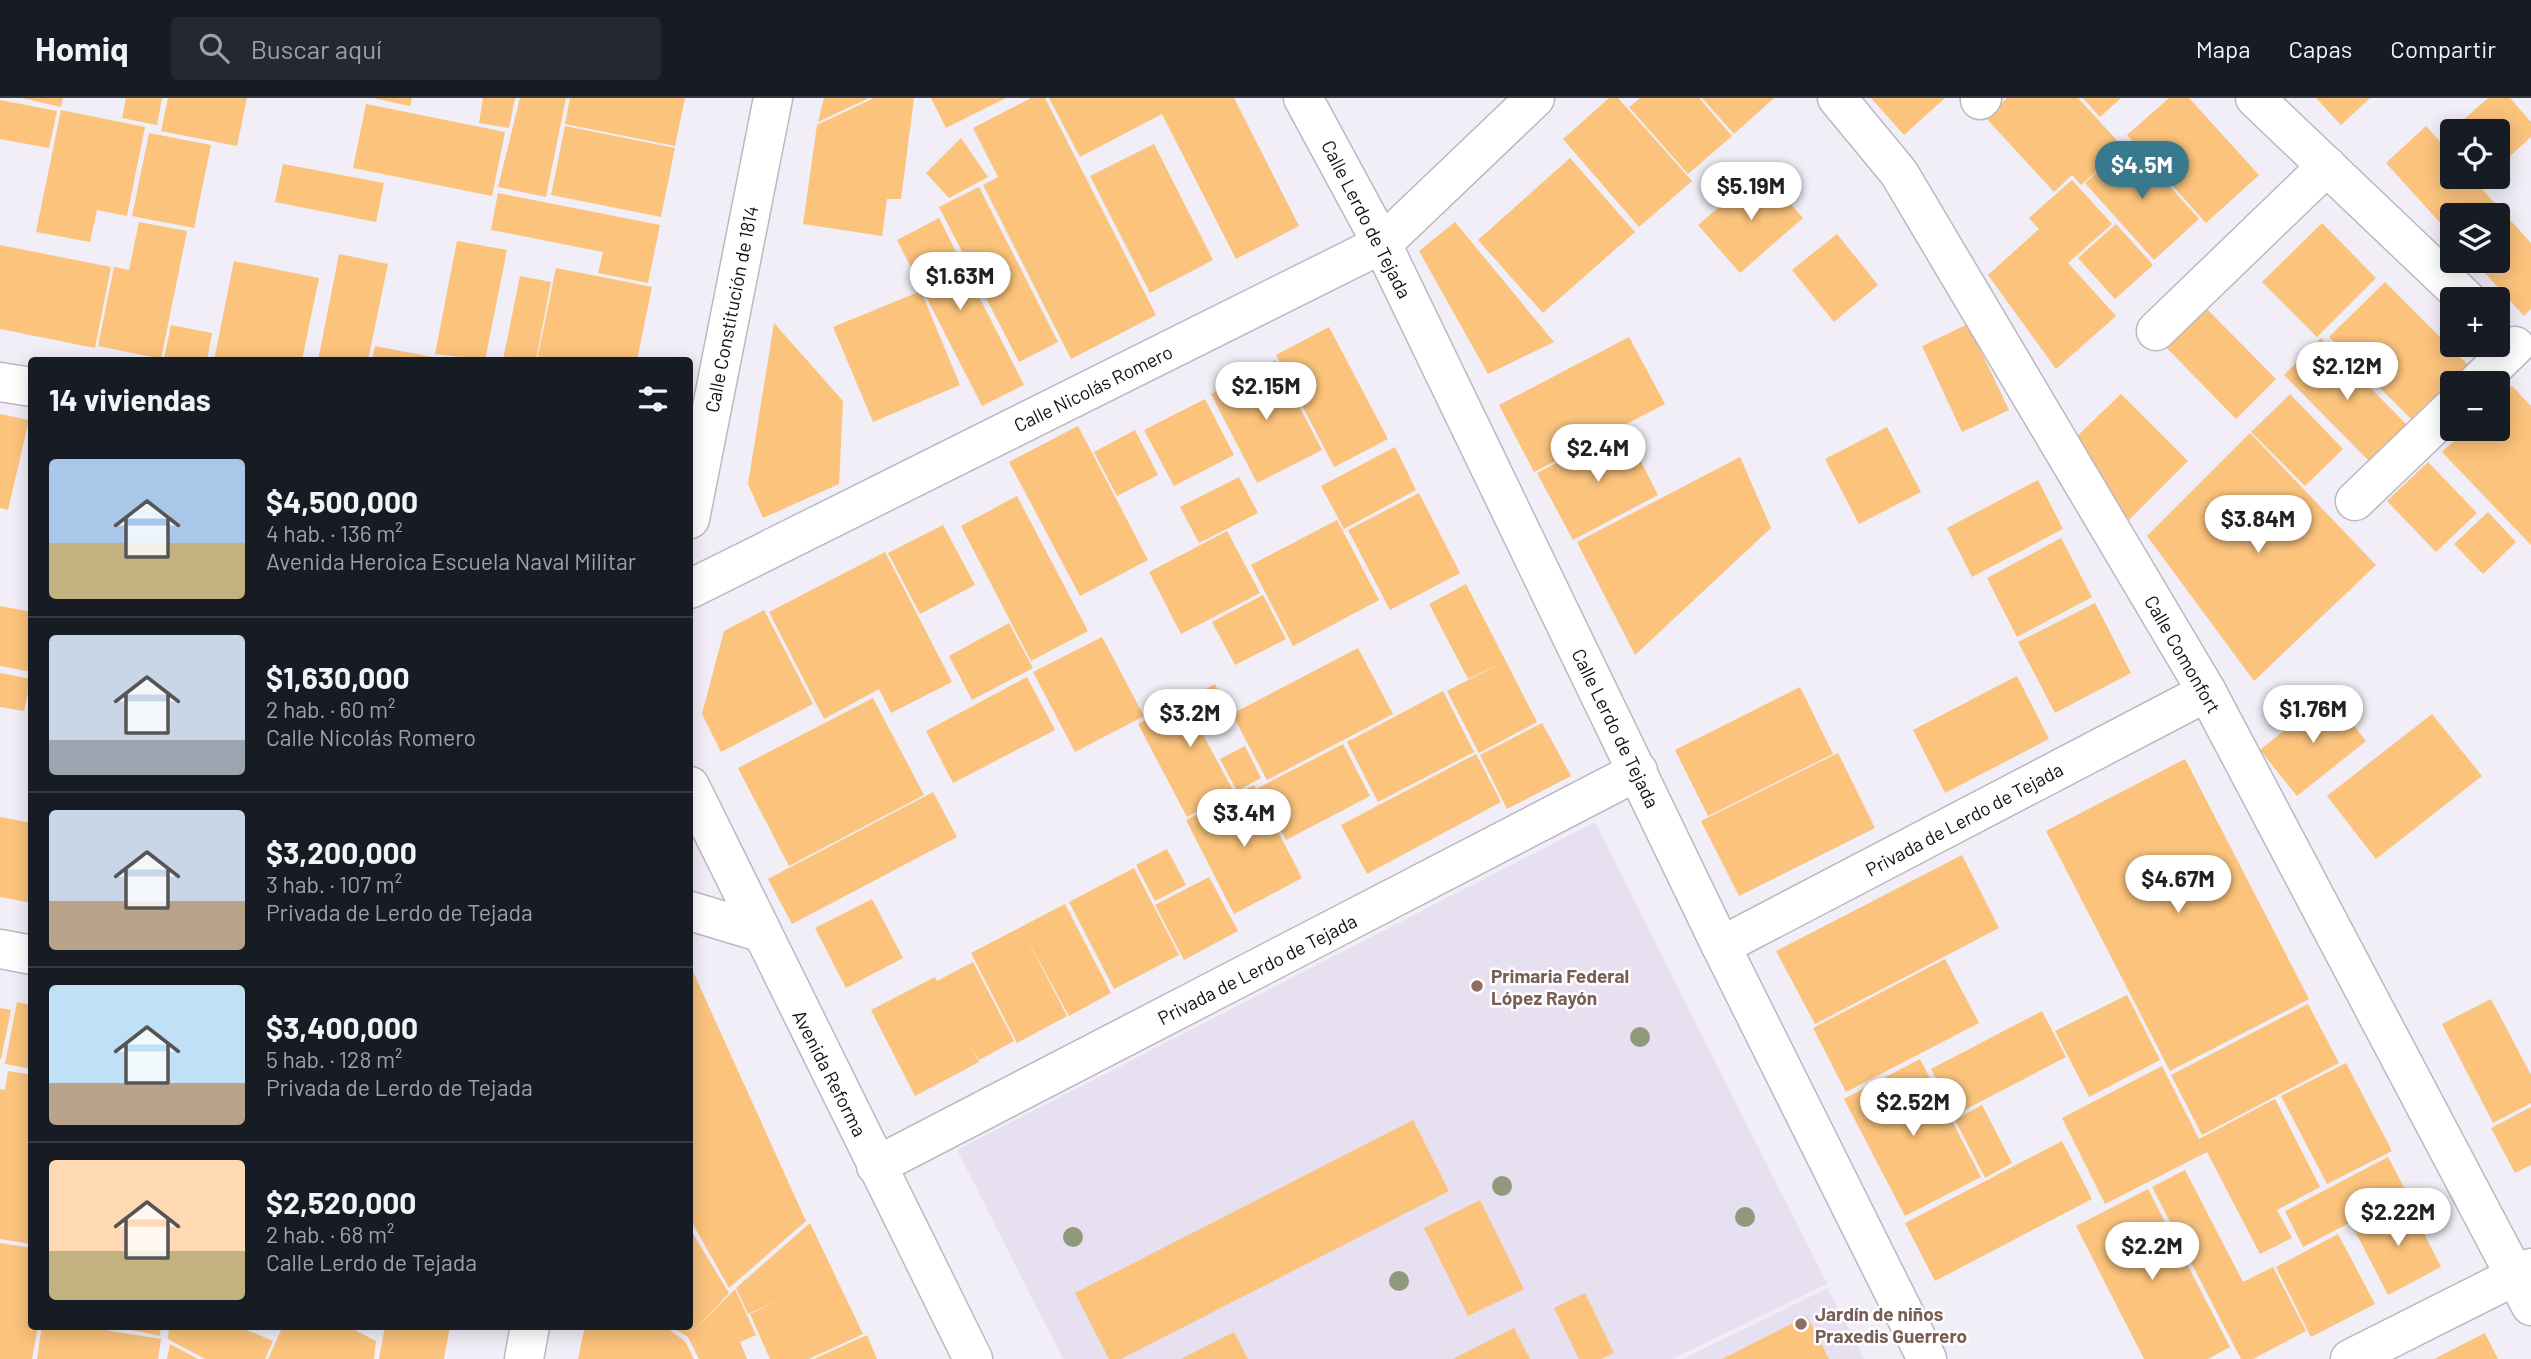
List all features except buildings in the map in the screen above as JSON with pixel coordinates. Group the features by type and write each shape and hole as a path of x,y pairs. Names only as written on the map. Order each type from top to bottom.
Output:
{"street":[{"name":"Calle Constitución de 1814","path":"693,495 773,98"},
{"name":"Calle Lerdo de Tejada","path":"1303,98 1382,244 1721,946 1927,1359"},
{"name":"Calle Nicolás Romero","path":"693,588 1382,244 1535,98"},
{"name":"Calle Comonfort","path":"1837,98 1899,173 2207,692 2526,1283"},
{"path":"2255,98 2453,287"},
{"path":"2156,331 2327,166"},
{"path":"2489,371 2515,346"},
{"path":"0,382 28,386"},
{"path":"2356,501 2440,420"},
{"name":"Privada de Lerdo de Tejada","path":"1721,946 2207,692"},
{"name":"Privada de Lerdo de Tejada","path":"876,1166 1638,771"},
{"name":"Avenida Reforma","path":"693,792 973,1359"},
{"path":"693,912 760,932"},
{"path":"0,949 28,954"},
{"path":"2350,1359 2526,1283"},
{"path":"524,1359 529,1330"}],"shaded area":[{"name":"Primaria Federal López Rayón","path":"1595,822 1827,1284 1672,1359 1063,1359 957,1150"},
{"name":"Jardín de niños Praxedis Guerrero","path":"1828,1288 1864,1359 1683,1359"}],"place":[{"name":"Primaria Federal López Rayón","path":"1477,986"},
{"name":"Jardín de niños Praxedis Guerrero","path":"1801,1324"}]}
